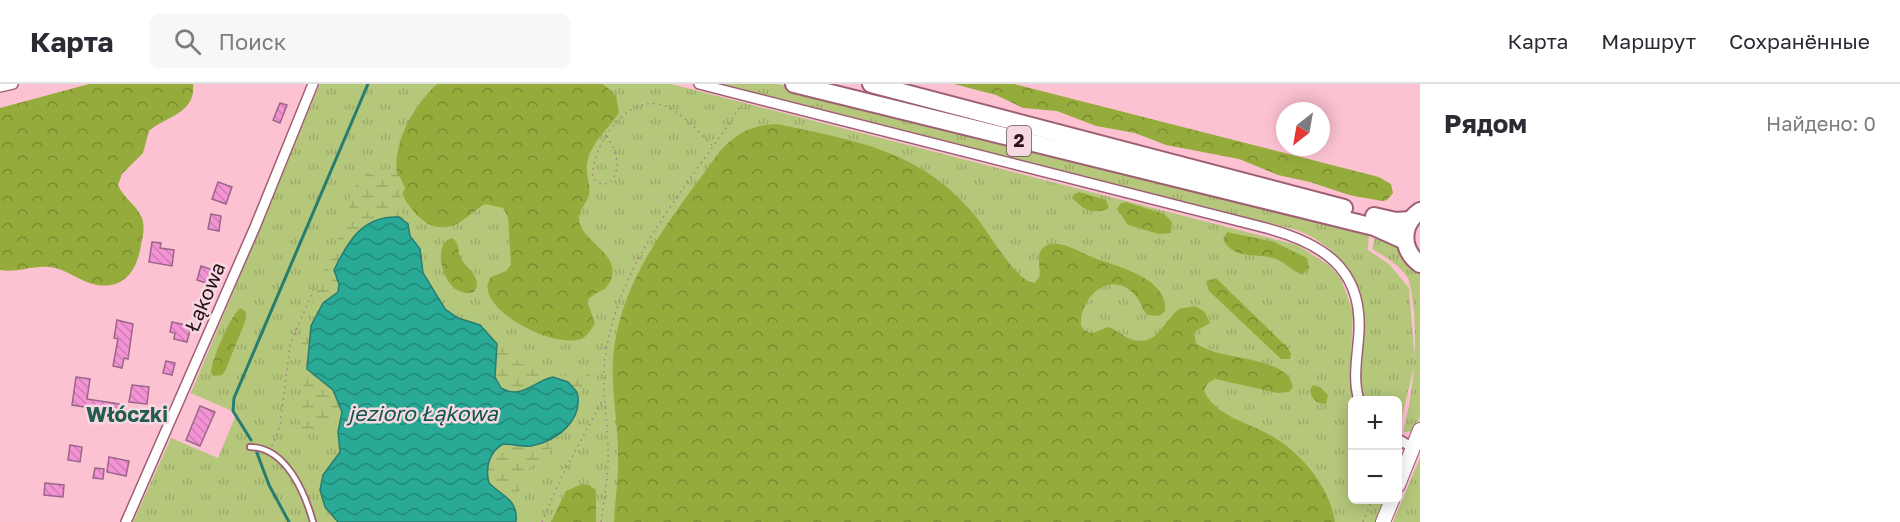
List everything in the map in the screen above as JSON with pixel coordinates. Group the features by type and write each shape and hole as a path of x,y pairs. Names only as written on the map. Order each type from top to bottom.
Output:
{"highway":[{"name":"2","path":"794,84 1374,227 1405,240 1415,216 1386,219 872,84"},
{"path":"1405,240 1409,253 1420,264"}],"main road":[{"path":"1402,475 1420,430"},
{"path":"1383,522 1390,504"}],"street":[{"path":"0,87 13,84"},
{"name":"Łąkowa","path":"126,522 255,227 313,84"},
{"path":"699,84 1266,228 1308,241 1320,248 1347,277 1357,303 1359,318 1356,382 1358,396"},
{"path":"1402,442 1413,447"}],"lane":[{"path":"250,447 269,450 284,464 299,486 313,522"}],"path":[{"path":"602,522 609,452 604,398 608,342 626,285 660,219 714,146 747,96"},
{"path":"607,136 616,154 618,167 616,177 608,184 599,183 593,178 592,166 607,136 623,116 639,105 652,103 675,111 714,146"},
{"path":"269,450 280,426 290,345 315,286"},
{"path":"542,522 561,478 604,398"},
{"path":"1363,522 1370,504"}],"green space":[{"path":"89,84 193,84 190,102 178,113 149,131 143,153 122,174 118,185 140,213 143,221 143,235 133,270 122,281 115,284 97,285 50,267 0,270 0,108"},
{"path":"320,84 671,84 1297,245 1329,265 1341,279 1353,312 1350,381 1352,396 1348,396 1348,504 1383,504 1375,522 133,522 171,438 218,458 235,417 232,411 191,393"},
{"path":"437,84 603,84 616,95 619,113 589,156 587,167 589,195 580,212 579,220 584,231 610,261 612,277 604,289 587,301 595,323 583,338 570,341 536,332 503,313 492,301 488,289 491,277 506,271 511,265 508,217 503,208 485,204 457,224 438,227 429,224 415,213 404,197 398,181 396,163 399,146 414,112"},
{"path":"723,84 778,84 1369,233 1368,250 1389,264 1409,288 1415,363 1402,416 1402,396 1363,396 1361,373 1364,318 1361,301 1349,271 1327,247 1297,230"},
{"path":"954,84 1014,84 1276,151 1276,156 1297,156 1379,177 1391,184 1393,193 1387,200 1382,201 1349,195 1310,182 1278,175 1239,159 1166,145 1135,133 1096,126 1057,111 1023,108 996,95"},
{"path":"777,124 833,136 884,151 930,174 952,191 973,213 1005,258 1027,281 1035,283 1039,277 1041,250 1049,244 1061,244 1138,275 1158,289 1164,299 1165,311 1159,316 1147,315 1131,291 1112,284 1104,286 1089,298 1084,307 1081,326 1088,332 1094,333 1109,327 1130,339 1147,340 1159,332 1179,309 1195,306 1205,312 1210,323 1194,332 1196,343 1207,349 1279,369 1288,376 1293,387 1289,392 1277,393 1215,379 1208,383 1204,390 1209,399 1225,413 1275,438 1305,463 1321,485 1335,522 614,522 618,463 613,359 617,329 626,301 652,248 720,151 746,131"},
{"path":"371,170 399,175 405,188 400,198 404,219 379,218 369,222 352,238 334,270 339,284 338,292 321,306 317,318 308,313 330,255 349,216 350,196 358,181"},
{"path":"1079,192 1106,200 1109,208 1094,211 1084,208 1073,198 1074,194"},
{"path":"1126,202 1164,214 1172,222 1171,233 1159,234 1128,225 1117,209 1121,203"},
{"path":"1227,232 1274,242 1307,258 1309,268 1303,274 1270,257 1241,254 1229,247 1223,240"},
{"path":"1376,233 1395,241 1420,272 1420,416 1414,428 1407,432 1403,432 1411,396 1415,355 1412,294 1408,278 1404,273 1372,249"},
{"path":"452,238 457,244 462,260 477,282 474,292 463,293 455,288 443,271 442,250 445,242"},
{"path":"1216,278 1288,348 1291,354 1290,359 1281,359 1209,291 1206,281"},
{"path":"241,308 246,312 245,322 225,371 222,375 213,376 212,367 218,348 232,319"},
{"path":"311,326 307,365 309,373 333,390 342,417 330,428 303,434 298,414 307,369 299,347 305,327"},
{"path":"497,344 513,355 520,364 537,365 556,376 590,373 590,379 582,385 579,402 579,397 534,386 514,393 501,388 495,377"},
{"path":"1313,385 1320,387 1328,395 1326,404 1318,403 1312,397 1310,390"},
{"path":"565,431 545,458 536,461 525,472 518,496 514,500 515,506 511,499 490,483 487,468 497,447 503,444 529,446"},
{"path":"1420,458 1420,522 1393,522"},
{"path":"582,484 589,485 596,490 596,522 551,522 566,491"}],"water":[{"name":"jezioro Łąkowa","path":"399,217 408,224 410,236 420,249 423,273 445,309 458,318 480,325 497,344 495,377 501,388 508,391 521,391 553,377 568,382 577,392 576,412 566,428 559,434 531,446 503,444 491,456 488,466 489,483 512,503 515,508 516,522 338,522 325,507 320,490 323,475 340,452 338,432 342,412 333,390 307,369 311,326 323,303 338,292 339,284 334,270 351,240 366,225 376,220"}],"building":[{"path":"280,103 287,105 280,123 273,120"},
{"path":"218,182 232,187 226,204 212,199"},
{"path":"211,214 221,216 219,231 208,229"},
{"path":"152,242 161,243 160,248 174,250 172,266 149,262"},
{"path":"201,266 216,271 212,285 197,280"},
{"path":"117,320 133,324 128,359 124,358 122,368 113,366 118,339 114,338"},
{"path":"172,322 191,326 187,342 174,339 175,333 170,332"},
{"path":"166,361 175,363 172,375 163,373"},
{"path":"76,377 90,379 87,399 125,405 124,413 72,405"},
{"path":"132,385 149,387 147,404 129,402"},
{"path":"200,406 215,412 200,446 186,440"},
{"path":"70,445 82,447 80,462 68,460"},
{"path":"109,457 129,461 126,476 107,472"},
{"path":"95,468 104,469 103,479 93,478"},
{"path":"45,483 64,485 63,497 44,495"}],"waterway":[{"path":"251,440 233,411 234,398 368,84"},
{"path":"257,453 269,485 289,522"}],"district":[{"name":"Włóczki","path":"127,415"}]}
